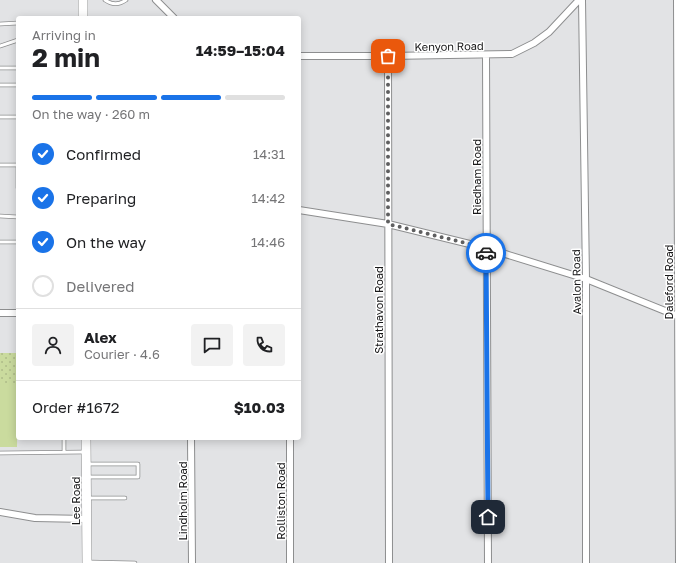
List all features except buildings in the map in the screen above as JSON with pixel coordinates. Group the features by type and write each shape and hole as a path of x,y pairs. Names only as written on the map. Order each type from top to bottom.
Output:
{"main road":[{"path":"83,0 83,16"},
{"name":"Lee Road","path":"86,440 87,563"}],"street":[{"name":"Kenyon Road","path":"301,56 512,54 534,43 549,32 581,0"},
{"name":"Avalon Road","path":"581,0 586,279 586,563"},
{"name":"Daleford Road","path":"677,0 679,563"},
{"path":"159,1 172,16"},
{"name":"Riedham Road","path":"486,55 488,563"},
{"name":"Strathavon Road","path":"388,56 389,563"},
{"path":"301,210 388,224 486,248 586,279 679,316"},
{"path":"0,313 16,313"},
{"name":"Lindholm Road","path":"191,440 192,563"},
{"name":"Rolliston Road","path":"290,440 290,563"},
{"path":"0,512 36,518 87,518"}],"lane":[{"path":"106,0 113,4 120,4 126,0"},
{"path":"0,24 16,24"},
{"path":"0,46 16,41"},
{"path":"0,68 16,68"},
{"path":"0,85 16,85"},
{"path":"0,118 16,117"},
{"path":"0,165 16,165"},
{"path":"0,216 16,217"},
{"path":"0,242 16,242"},
{"path":"64,440 64,452"},
{"path":"0,452 86,452"},
{"path":"87,464 138,464 138,477 87,477"},
{"path":"87,498 125,498"},
{"path":"87,563 135,563"}],"green space":[{"path":"0,353 16,353 17,447 0,447"},
{"path":"16,384 17,447 0,447 0,385"}],"way so far":[{"path":"388,56 388,224 486,248 486,253"}],"route":[{"path":"486,253 488,517"}]}
